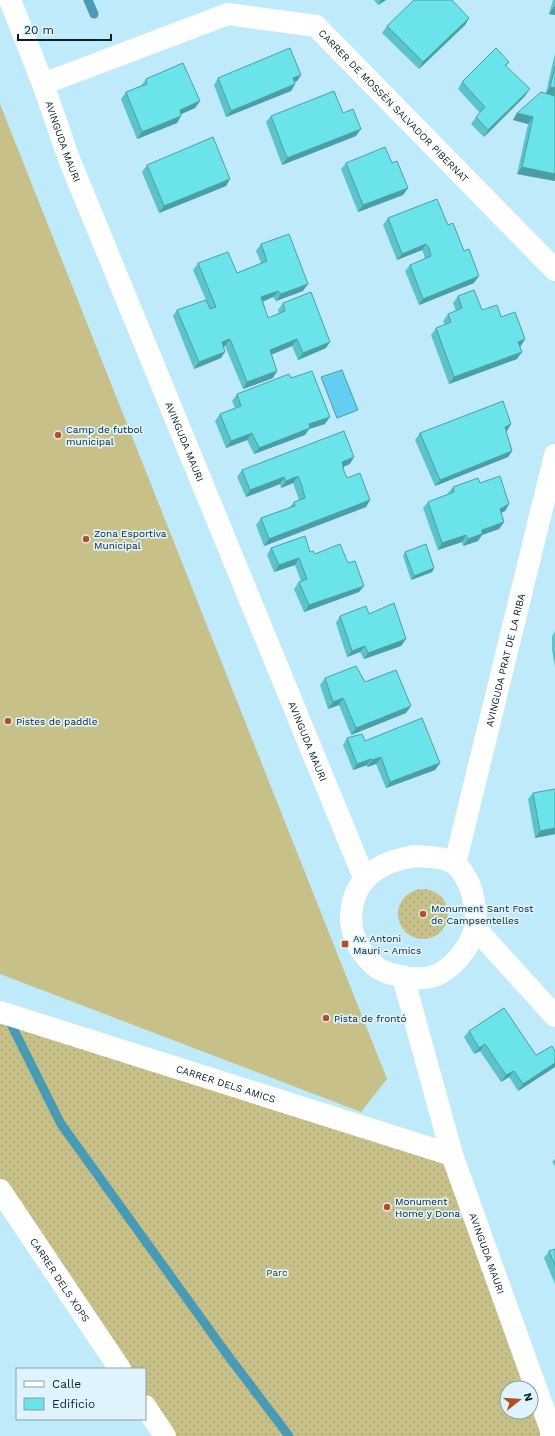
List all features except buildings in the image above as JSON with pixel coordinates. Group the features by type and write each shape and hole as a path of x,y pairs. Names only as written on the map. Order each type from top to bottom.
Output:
{"street":[{"name":"AVINGUDA MAURI","path":"10,0 43,84 69,160 365,880"},
{"name":"CARRER DE MOSSÈN SALVADOR PIBERNAT","path":"43,84 228,14 316,26 555,270"},
{"name":"AVINGUDA PRAT DE LA RIBA","path":"455,864 555,455"},
{"path":"414,856 435,857 455,864 464,873 472,890 475,906 475,928 459,958 435,976 418,979 386,973 371,964 354,938 351,921 352,904 357,891 365,880 376,869 393,861 414,856"},
{"path":"475,928 555,1016"},
{"name":"AVINGUDA MAURI","path":"403,977 452,1156 551,1430 551,1436"},
{"name":"CARRER DELS AMICS","path":"0,1012 452,1156"},
{"name":"CARRER DELS XOPS","path":"0,1190 119,1368"},
{"path":"146,1408 165,1436"}],"green space":[{"name":"Zona Esportiva Municipal","path":"0,104 387,1079 361,1112 0,974"},
{"path":"423,889 432,891 443,900 448,914 446,923 437,934 423,939 414,937 403,928 398,914 400,905 409,894"},
{"name":"Parc","path":"0,1012 452,1155 531,1380 499,1380 499,1420 539,1420 539,1402 551,1436 165,1436 146,1408 146,1368 119,1368 0,1190"}],"water":[{"path":"342,370 358,410 337,418 321,377"}],"waterway":[{"path":"88,0 94,14"},
{"path":"8,1018 61,1124 229,1357 289,1436"}],"place":[{"name":"Camp de futbol municipal","path":"58,435"},
{"name":"Zona Esportiva Municipal","path":"86,539"},
{"name":"Pistes de paddle","path":"8,721"},
{"name":"Monument Sant Fost de Campsentelles","path":"423,914"},
{"name":"Av. Antoni Mauri - Amics","path":"345,944"},
{"name":"Pista de frontó","path":"326,1018"},
{"name":"Monument Home y Dona","path":"387,1207"}]}
